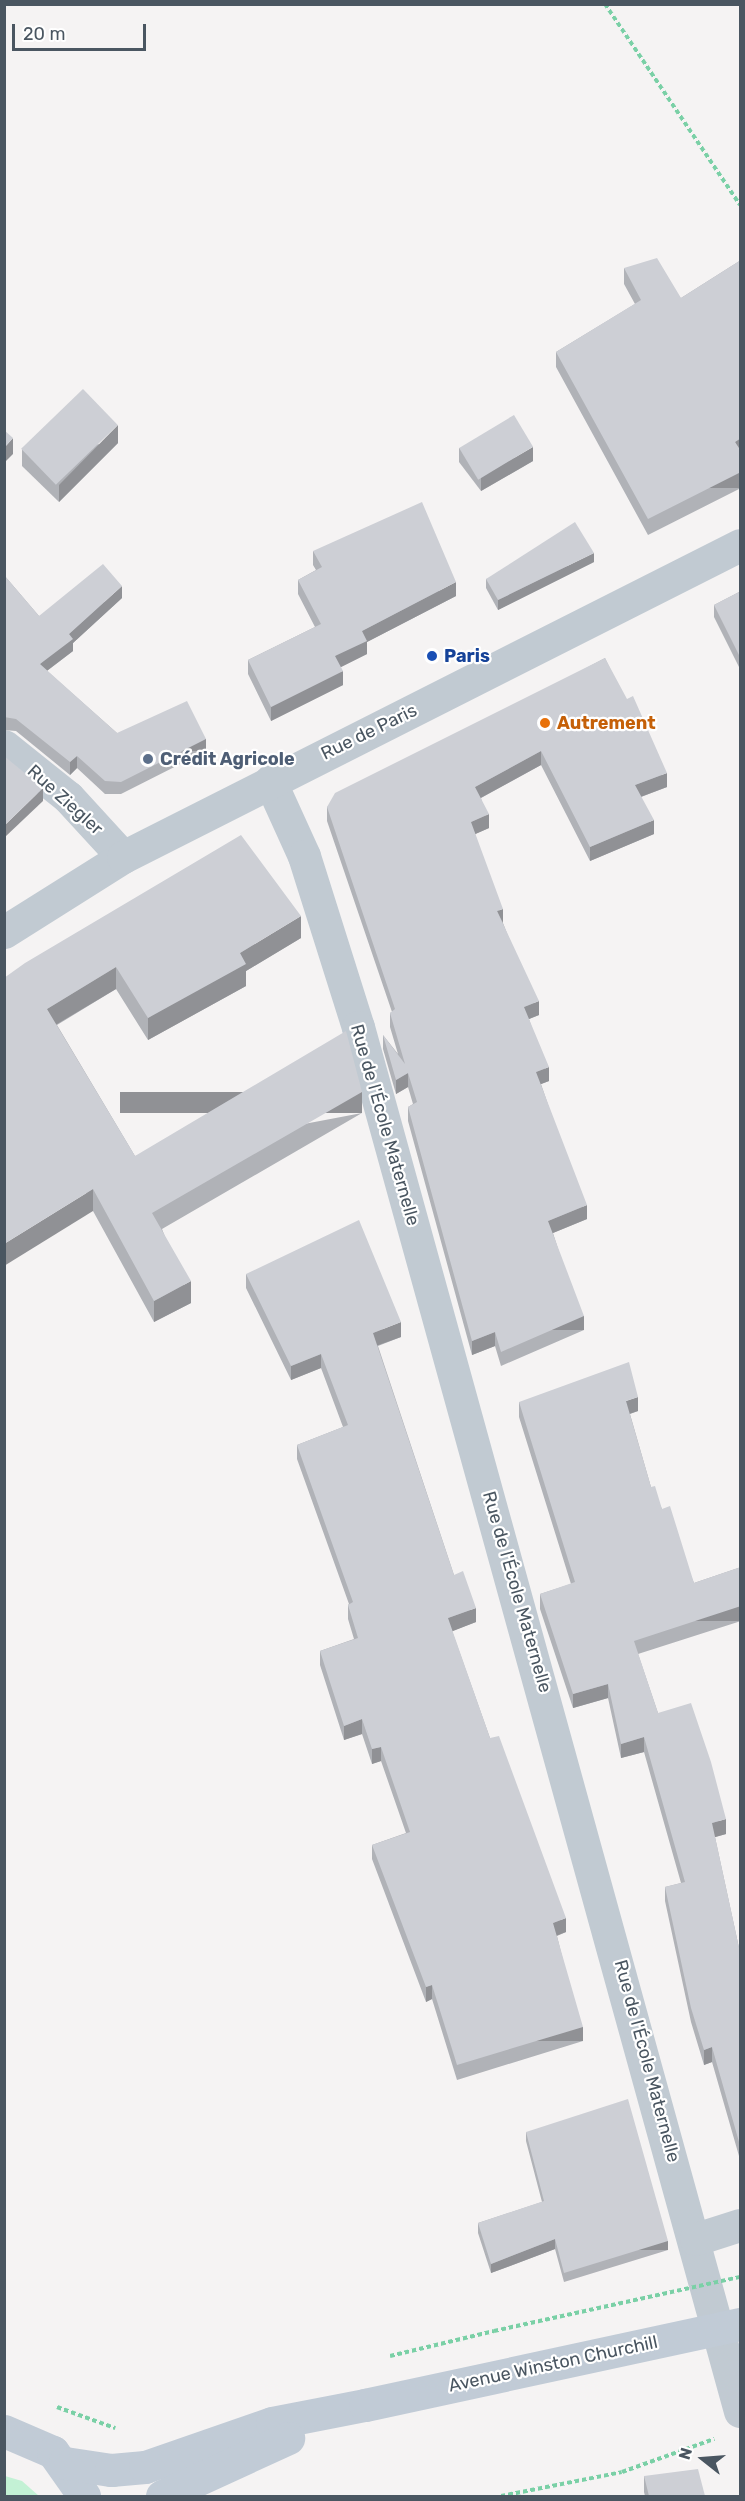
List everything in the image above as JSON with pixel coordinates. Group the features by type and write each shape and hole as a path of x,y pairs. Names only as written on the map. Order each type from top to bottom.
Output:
{"main road":[{"name":"Avenue Winston Churchill","path":"65,2463 111,2470 145,2467 272,2423 741,2324"},
{"name":"Avenue Winston Churchill","path":"162,2496 365,2405"},
{"path":"4,2432 32,2439 65,2463 84,2496"}],"street":[{"name":"Rue de Paris","path":"4,932 123,857 741,545"},
{"name":"Rue Ziegler","path":"4,746 68,797 123,857"},
{"name":"Rue de l'École Maternelle","path":"270,781 304,856 340,963 696,2240 741,2411"},
{"path":"696,2240 741,2225"}],"path":[{"path":"605,4 741,205"},
{"path":"404,2351 741,2277"},
{"path":"48,2404 128,2430"},
{"path":"501,2496 622,2472 719,2437"}],"green space":[{"path":"5,2476 22,2481 39,2496 5,2496"}],"building":[{"path":"657,258 681,298 741,260 741,438 735,442 741,451 741,472 648,519 556,352 641,300 624,268"},
{"path":"83,389 118,425 56,485 21,449"},
{"path":"514,415 533,447 478,480 459,448"},
{"path":"4,430 13,438 4,448"},
{"path":"422,502 456,582 362,631 367,641 335,656 343,671 271,707 248,660 321,624 298,580 322,567 313,551"},
{"path":"575,522 594,553 498,600 486,579"},
{"path":"103,564 122,586 69,634 73,639 40,664 117,733 187,701 206,739 121,782 105,781 77,756 70,762 16,719 4,717 4,575 39,616"},
{"path":"741,591 741,659 714,605"},
{"path":"605,658 627,699 633,696 667,773 635,785 654,820 590,847 541,751 475,787 489,814 471,822 503,909 497,911 539,1001 524,1007 549,1067 536,1072 587,1205 548,1221 584,1316 501,1352 495,1332 472,1341 408,1107 417,1102 408,1073 396,1080 383,1035 405,1064 390,1013 395,1009 327,807 335,793"},
{"path":"4,756 43,788 5,825 4,824"},
{"path":"241,835 301,916 240,953 246,964 148,1018 116,967 47,1009 135,1156 346,1031 362,1092 152,1213 191,1281 154,1301 93,1189 4,1244 4,978 25,963"},
{"path":"359,1220 401,1322 373,1333 454,1575 463,1571 476,1608 448,1618 490,1738 499,1736 566,1918 553,1923 583,2027 457,2065 432,1985 426,1987 372,1845 410,1832 381,1747 372,1749 362,1719 344,1726 320,1651 358,1638 348,1605 353,1602 297,1445 348,1425 321,1354 291,1366 246,1274"},
{"path":"629,1362 638,1397 626,1401 651,1487 655,1486 662,1509 670,1506 694,1583 741,1567 741,1606 634,1641 658,1713 691,1703 711,1762 726,1819 712,1823 741,1957 741,2149 712,2047 704,2050 691,2008 665,1887 685,1882 644,1737 621,1744 608,1684 573,1694 540,1594 575,1582 519,1402"},
{"path":"628,2099 668,2241 564,2273 555,2239 491,2264 478,2223 544,2201 526,2132"},
{"path":"698,2469 705,2496 649,2496 644,2476"}],"place":[{"name":"Paris","path":"432,656"},
{"name":"Autrement","path":"545,723"},
{"name":"Crédit Agricole","path":"148,759"}]}
